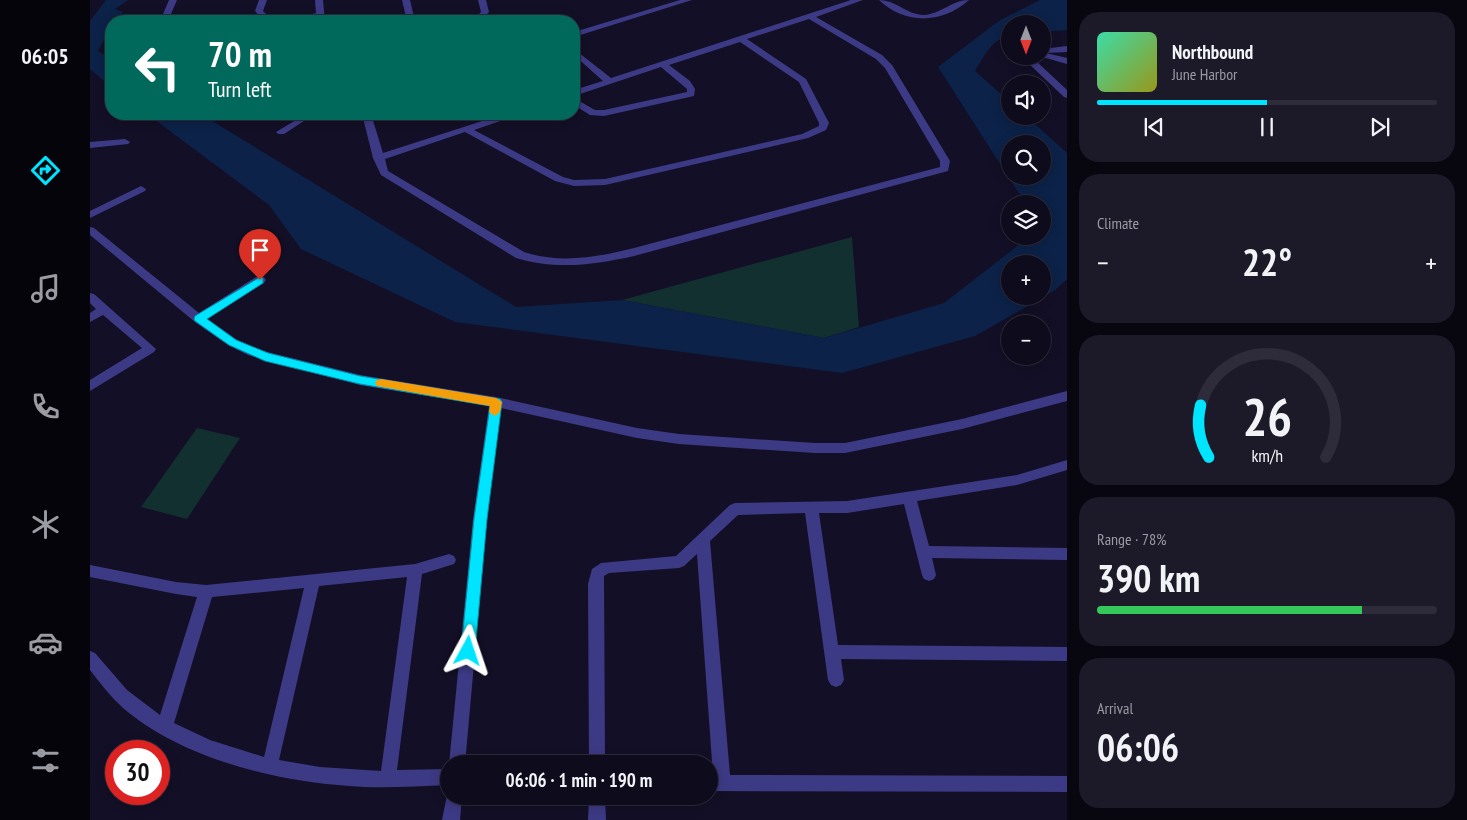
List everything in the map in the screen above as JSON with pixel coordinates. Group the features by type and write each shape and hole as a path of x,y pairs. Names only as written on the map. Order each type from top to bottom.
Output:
{"street":[{"path":"167,15 173,0"},
{"path":"261,15 259,11 263,0"},
{"path":"319,0 320,15"},
{"path":"406,0 410,15"},
{"path":"482,0 485,12 483,15"},
{"path":"580,33 688,0"},
{"path":"580,91 859,0"},
{"path":"883,0 908,14 928,18 965,0"},
{"path":"368,120 384,173 520,255 532,260 598,260 634,252 935,173 945,168 946,161 889,67 879,57 809,16"},
{"path":"466,129 559,179 586,184 605,182 805,136 823,128 824,123 803,81 740,38"},
{"path":"1051,52 1067,49"},
{"path":"580,56 610,82"},
{"path":"1051,56 1067,61"},
{"path":"580,104 593,114 691,94 691,89 687,83 662,64"},
{"path":"1035,65 1067,95"},
{"path":"281,132 299,120"},
{"path":"378,158 494,120"},
{"path":"90,145 125,142"},
{"path":"90,215 141,189"},
{"path":"90,230 199,319 232,342 265,357 360,380 496,402 646,434 679,439 815,448 845,448 952,426 1067,396"},
{"path":"199,319 260,280"},
{"path":"90,297 150,349 90,386"},
{"path":"90,318 104,309"},
{"path":"454,755 480,519 496,402"},
{"path":"597,755 597,573 606,567 679,562 735,509 847,508 1017,480 1067,465"},
{"path":"909,497 929,575"},
{"path":"811,508 836,680"},
{"path":"703,539 715,755"},
{"path":"922,552 1067,554"},
{"path":"90,571 176,588 206,591 415,570 450,560"},
{"path":"388,779 415,570"},
{"path":"270,766 313,581"},
{"path":"165,726 206,591"},
{"path":"831,652 1067,654"},
{"path":"90,658 132,706 195,742 234,757 308,774 349,778 388,779 440,772"},
{"path":"718,783 1067,784"},
{"path":"451,820 453,805"},
{"path":"597,805 597,820"}],"green space":[{"path":"852,237 859,327 824,338 622,300"},
{"path":"197,428 240,438 187,519 141,507"}],"water":[{"path":"106,0 128,0 115,9 123,12 121,15 105,15 105,38 98,51 105,55 105,82 90,69 90,21"},
{"path":"1040,0 1067,0 1067,30 1051,31 1051,15 1010,15"},
{"path":"1001,20 1001,39 993,44 975,71 1001,94 1001,125 1036,125 1047,135 1001,135 1001,165 938,67"},
{"path":"155,120 211,120 516,307 622,300 824,338 944,303 1001,259 1001,305 1029,305 1012,315 1001,315 1001,321 975,336 842,373 455,322 301,249 269,205"},
{"path":"1051,139 1067,153 1067,279 1051,293 1051,255 1006,255 1018,245 1051,245 1051,195 1021,195 1014,185 1051,185"}],"slow traffic":[{"path":"381,383 496,402 495,412"}],"route":[{"path":"260,280 199,319 232,342 265,357 360,380 496,402 480,519 468,651"}]}
